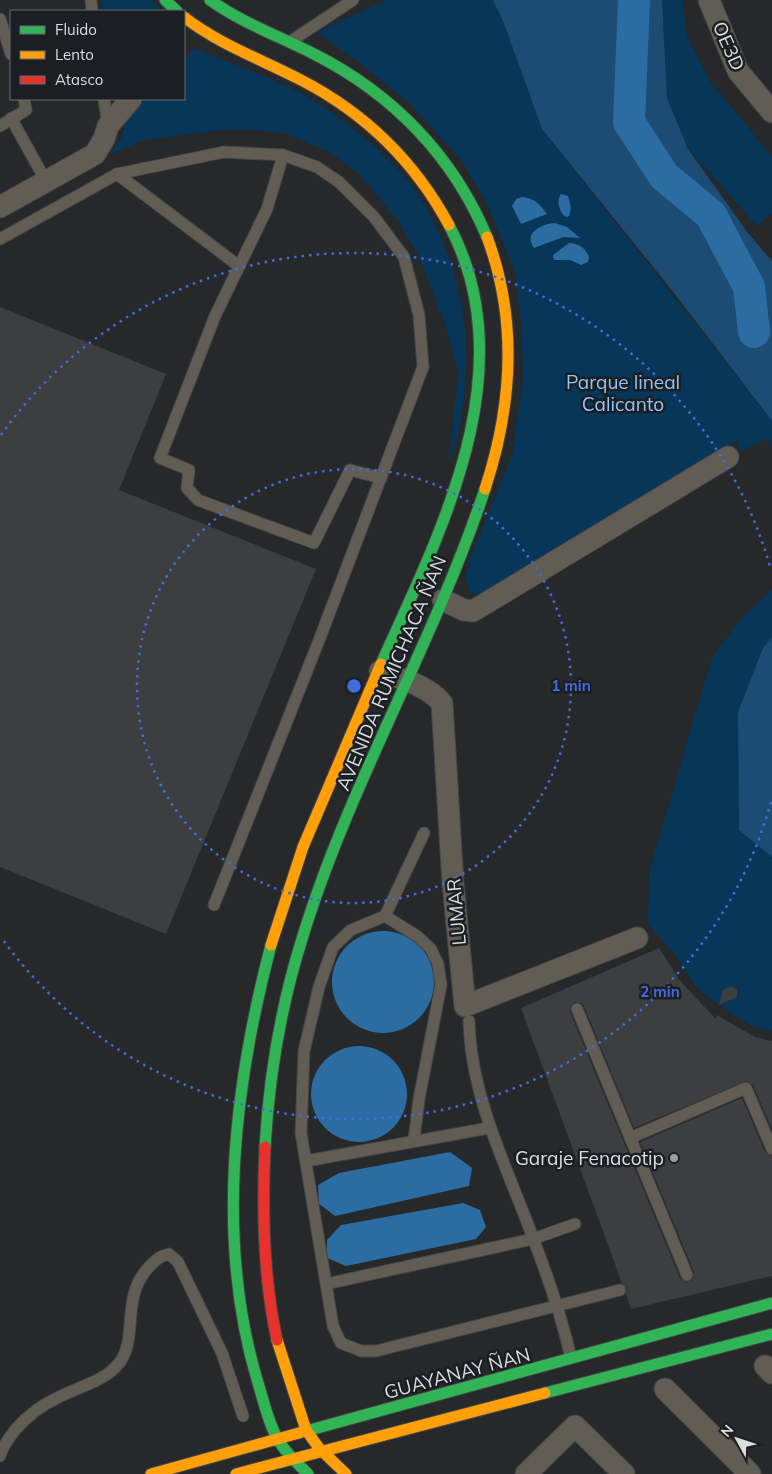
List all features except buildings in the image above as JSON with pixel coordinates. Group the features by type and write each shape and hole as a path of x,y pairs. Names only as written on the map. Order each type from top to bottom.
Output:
{"main road":[{"path":"165,0 176,10"},
{"name":"AVENIDA RUMICHACA ÑAN","path":"210,0 243,20 347,71 374,89 419,131 435,174 440,209 465,264 478,326 479,384 465,455 450,500 380,671 316,814 288,888 262,973 239,1092 234,1189 235,1247 241,1311 255,1376 278,1440 308,1474"},
{"name":"AVENIDA RUMICHACA ÑAN","path":"187,26 331,96 381,134 403,156 466,194 493,255 503,290 509,363 508,386 503,425 494,463 443,600 344,826 316,898 291,980 269,1096 264,1198 264,1245 270,1306 284,1367 307,1432 346,1474"},
{"name":"GUAYANAY ÑAN","path":"236,1474 325,1452 628,1358 772,1303"},
{"name":"GUAYANAY ÑAN","path":"151,1474 571,1360 628,1358 772,1334"}],"street":[{"name":"OE3D","path":"709,0 738,71 772,112"},
{"path":"0,207 47,183 95,154 104,139 108,126 130,100"},
{"path":"443,600 464,610 473,611 728,456"},
{"name":"LUMAR","path":"380,671 434,693 442,703 453,884 467,1013"},
{"path":"467,1013 637,938"},
{"path":"665,1389 750,1474"},
{"path":"526,1474 575,1426 624,1474"}],"lane":[{"path":"290,42 301,32 353,0"},
{"path":"0,19 10,51"},
{"path":"0,126 26,109 24,100"},
{"path":"104,100 108,126"},
{"path":"11,118 47,183"},
{"path":"0,239 117,174 224,152 283,155 317,167 338,182 374,217 404,257 419,316 423,367 214,905"},
{"path":"283,155 266,209 215,316 160,458 189,470 187,488 198,500 314,543 350,470 381,478"},
{"path":"117,174 239,266"},
{"path":"424,833 384,916 351,930 333,947 319,987 304,1051 301,1132 333,1326 341,1343 362,1351 376,1351 620,1290"},
{"path":"384,916 417,936 431,949 438,964 441,985 419,1099 414,1140"},
{"path":"577,1009 687,1275"},
{"path":"467,1013 469,1044 489,1128 533,1239 571,1360"},
{"path":"630,1138 746,1088 772,1149"},
{"path":"306,1161 414,1140 489,1128"},
{"path":"326,1284 533,1239 574,1224"},
{"path":"0,1456 1,1450 28,1415 58,1397 92,1384 120,1362 127,1343 132,1296 143,1273 159,1256 169,1254 178,1262 222,1353 243,1416"}],"green space":[{"path":"101,0 151,0 161,10 102,10"},
{"name":"Parque lineal Calicanto","path":"387,0 493,0 503,21 542,129 772,421 772,453 768,439 739,451 737,440 484,595 471,593 465,578 470,558 512,455 523,378 521,321 515,273 488,205 461,160 409,103 357,61 316,32"},
{"path":"662,0 683,0 687,36 711,83 772,156 772,213 757,226 688,149 667,98"},
{"path":"195,48 271,79 325,107 385,156 401,172 424,205 449,257 463,311 466,338 466,367 462,414 458,437 449,462 458,373 446,327 419,257 397,219 360,175 331,153 287,134 256,130 221,130 145,140 109,155 122,137 124,122 145,100 185,100 185,58"},
{"path":"772,589 772,637 763,648 739,830 772,857 772,1031 754,1027 730,1013 697,988 674,953 648,924 649,872 712,657 743,617"}],"shaded area":[{"path":"493,0 662,0 667,98 688,149 748,233 772,261 772,421 671,289 542,129 503,21"},
{"path":"561,194 568,196 571,208 569,216 566,217 559,206"},
{"path":"522,197 536,202 547,214 521,224 512,206 516,199"},
{"path":"555,223 567,227 580,238 563,237 534,248 531,242 532,233 540,227"},
{"path":"569,243 583,248 589,256 588,262 581,265 570,260 554,260 553,255"},
{"path":"772,637 772,857 739,830 738,712 763,648"},
{"path":"383,931 403,935 419,946 430,962 434,982 430,1002 419,1018 403,1029 383,1033 363,1029 347,1018 336,1002 332,982 336,962 347,946 363,935"},
{"path":"350,1046 368,1046 386,1054 399,1067 407,1085 404,1113 386,1134 368,1142 350,1142 332,1134 319,1121 311,1103 311,1085 319,1067 332,1054"},
{"path":"450,1152 472,1168 469,1186 335,1216 319,1204 318,1185 339,1173"},
{"path":"463,1203 480,1210 486,1227 476,1239 346,1266 327,1258 327,1240 341,1225"}],"waterway":[{"path":"634,0 629,122 664,176 711,215 749,287 754,332"}],"traffic: fast":[{"path":"165,0 176,10"},
{"path":"210,0 248,22 343,70 370,88 394,108 417,130 457,180 487,237"},
{"path":"381,664 428,560 449,505 466,449 477,392 479,336 471,280 449,225"},
{"path":"265,1147 273,1068 282,1016 302,939 321,881 367,769 442,602 485,489"},
{"path":"271,945 247,1053 239,1108 234,1164 233,1219 237,1274 245,1329 258,1383 276,1436 293,1459 308,1474"},
{"path":"299,1433 772,1303"},
{"path":"545,1393 772,1334"}],"traffic: slow":[{"path":"185,18 226,44 286,72 324,93 367,124 386,141 421,180 449,225"},
{"path":"485,489 501,427 508,363 504,300 497,268 487,237"},
{"path":"271,945 303,847 381,664"},
{"path":"277,1340 306,1430 319,1448 346,1474"},
{"path":"236,1474 545,1393"},
{"path":"151,1474 299,1433"}],"traffic: jam":[{"path":"265,1147 266,1268 277,1340"}],"place":[{"name":"Garaje Fenacotip","path":"674,1158"}]}
